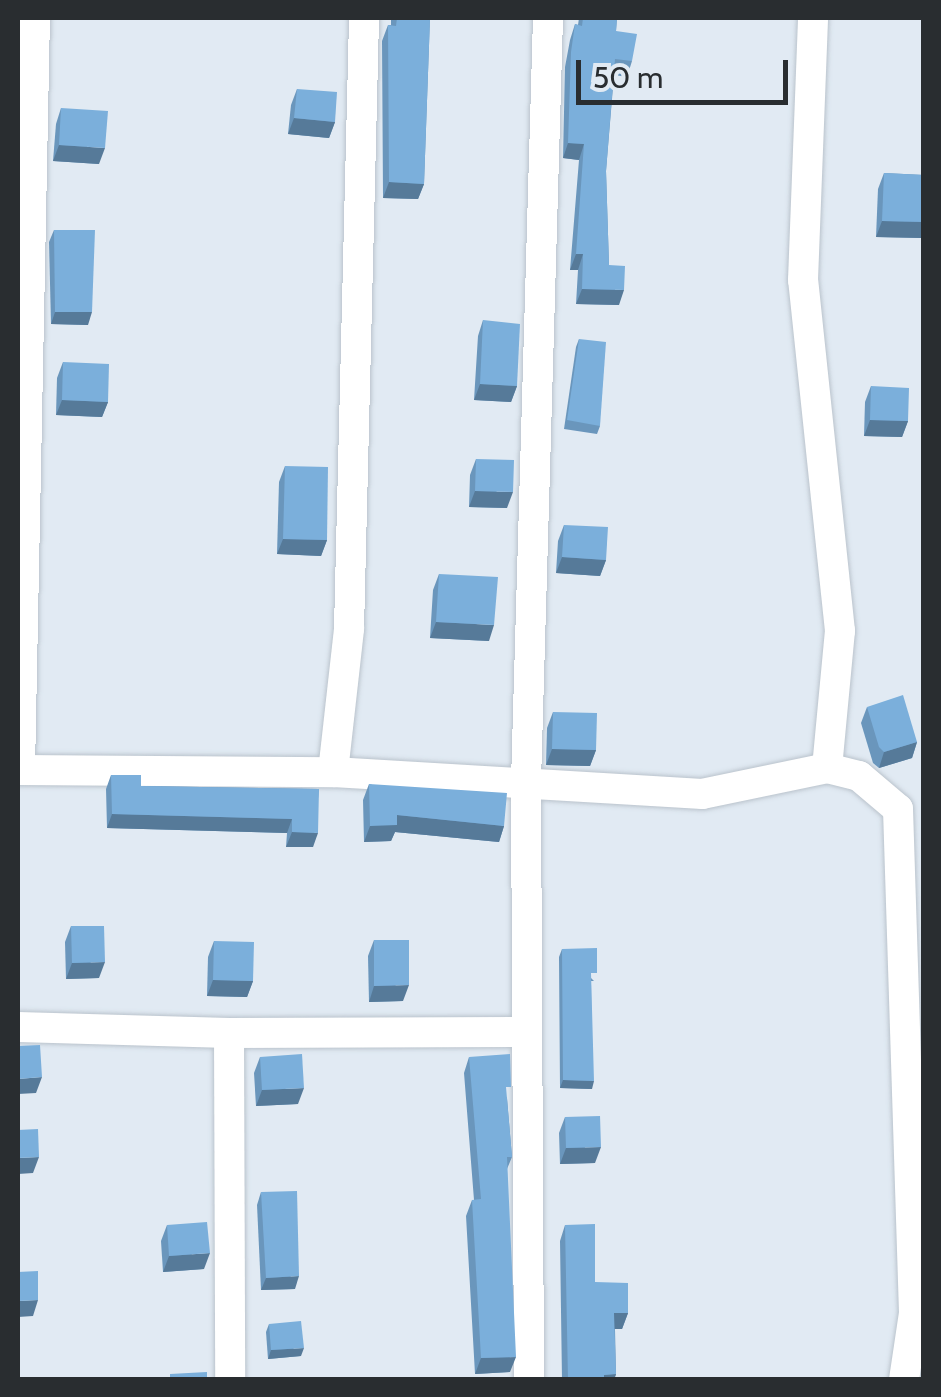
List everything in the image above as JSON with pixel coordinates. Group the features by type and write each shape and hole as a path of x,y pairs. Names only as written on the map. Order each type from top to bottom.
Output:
{"street":[{"path":"35,18 19,770 333,772 702,794 827,768 859,776 898,809 914,1313 904,1380"},
{"path":"333,772 350,629 364,18"},
{"path":"529,1380 526,782 548,18"},
{"path":"812,18 803,280 840,631 827,768"},
{"path":"18,1026 228,1033 525,1032"},
{"path":"228,1033 230,1380"}],"building":[{"path":"397,18 430,18 424,184 389,182 388,25 396,26"},
{"path":"583,18 617,18 616,31 637,34 632,61 615,59 606,171 609,265 625,266 624,290 582,289 583,254 576,254 584,144 568,143 571,52 575,24 582,26"},
{"path":"297,89 337,92 335,122 294,118"},
{"path":"61,108 108,111 105,148 59,145"},
{"path":"884,173 924,175 924,222 882,221"},
{"path":"54,230 95,230 92,312 55,312"},
{"path":"483,320 520,324 517,386 480,384"},
{"path":"579,339 606,342 600,426 567,420"},
{"path":"63,362 109,364 108,402 62,400"},
{"path":"871,386 909,388 908,421 870,420"},
{"path":"476,459 514,460 513,492 475,491"},
{"path":"285,466 328,467 327,540 283,539"},
{"path":"564,525 608,527 606,560 562,557"},
{"path":"439,574 498,577 494,625 436,622"},
{"path":"903,695 917,742 884,752 867,707"},
{"path":"553,712 597,713 596,750 552,749"},
{"path":"111,775 141,775 141,786 319,789 318,833 292,832 292,819 112,814"},
{"path":"369,784 507,793 504,826 397,815 397,825 370,826"},
{"path":"71,926 104,926 105,962 72,963"},
{"path":"374,940 409,940 409,985 374,986"},
{"path":"214,941 254,942 253,981 213,980"},
{"path":"597,948 597,973 591,973 594,1081 563,1080 562,949"},
{"path":"40,1045 42,1077 18,1079 18,1046"},
{"path":"302,1054 304,1088 262,1090 260,1057"},
{"path":"510,1054 511,1087 506,1087 512,1157 507,1157 516,1357 481,1358 472,1200 481,1199 469,1057"},
{"path":"600,1116 601,1147 566,1148 565,1117"},
{"path":"38,1129 39,1157 18,1158 18,1130"},
{"path":"297,1191 299,1276 266,1278 261,1192"},
{"path":"207,1222 210,1253 169,1256 167,1225"},
{"path":"595,1224 595,1282 628,1283 628,1313 614,1313 616,1374 604,1375 604,1380 568,1380 565,1225"},
{"path":"38,1271 38,1300 18,1301 18,1272"},
{"path":"301,1321 304,1348 271,1350 269,1324"},
{"path":"207,1372 207,1380 170,1380 170,1374"}]}
